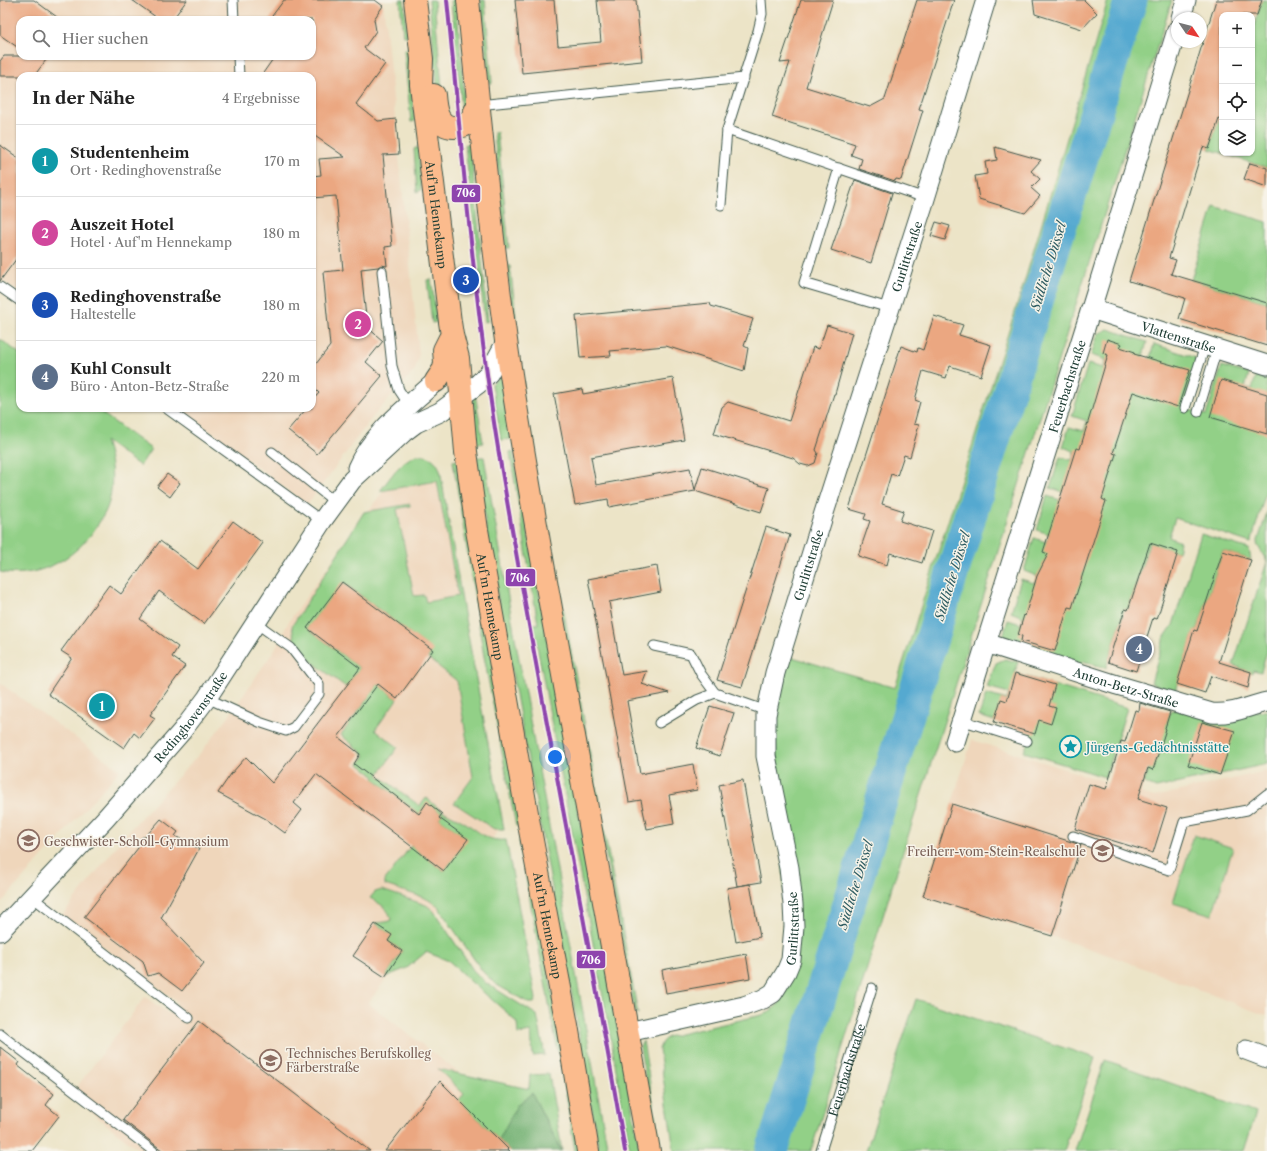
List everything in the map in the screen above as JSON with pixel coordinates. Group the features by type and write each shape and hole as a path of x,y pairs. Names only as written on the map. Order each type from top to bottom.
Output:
{"main road":[{"name":"Auf'm Hennekamp","path":"415,0 422,59 421,85 452,335 458,358 465,433 477,530 530,830 567,1025 588,1151"},
{"path":"468,0 485,177 506,342 534,514 628,1032 648,1151"},
{"name":"Auf'm Hennekamp","path":"422,59 432,70 436,112 444,125 449,128 468,124 478,105"},
{"path":"436,381 444,368 446,362 444,350 452,335"}],"street":[{"name":"Gurlittstraße","path":"628,1032 744,1006 764,999 773,993 786,972 790,960 794,926 793,904 789,868 766,756 767,711 775,673 824,513 925,198 986,0"},
{"path":"1183,12 1186,0"},
{"name":"Feuerbachstraße","path":"955,742 1171,48"},
{"name":"Vlattenstraße","path":"1091,309 1267,365"},
{"name":"Redinghovenstraße","path":"0,931 151,767 182,731 207,698 335,502 352,480 404,432 416,423 440,412 478,384 489,373 506,342"},
{"name":"Redinghovenstraße","path":"352,480 362,456 388,424 436,381"},
{"path":"440,412 465,433"},
{"name":"Anton-Betz-Straße","path":"986,643 1117,685 1212,713 1228,713 1267,702"},
{"path":"1246,1050 1267,1058"}],"lane":[{"path":"233,0 234,16"},
{"path":"721,205 727,130 744,78 762,14 761,0"},
{"path":"238,60 240,72"},
{"path":"478,105 744,78"},
{"path":"727,130 925,198"},
{"path":"839,168 804,283 889,308"},
{"path":"382,272 392,366 399,390 409,405"},
{"path":"0,287 16,298"},
{"path":"1185,408 1211,348"},
{"path":"1198,412 1211,348"},
{"path":"171,412 322,522"},
{"path":"272,452 335,502"},
{"path":"207,698 259,722 286,731 294,726 318,694 319,684 291,648 256,623"},
{"path":"654,646 691,654 701,674 715,693 767,711"},
{"path":"659,723 697,700 715,693"},
{"path":"961,720 1027,742"},
{"path":"1073,836 1169,870 1184,822 1247,810 1267,794"},
{"path":"32,897 188,1018"},
{"name":"Feuerbachstraße","path":"821,1151 872,988"},
{"path":"0,1034 153,1151"}],"shaded area":[{"path":"0,0 383,0 419,354 415,370 371,419 307,505 185,412 316,412 316,72 16,72 16,290 0,279"},
{"path":"404,464 436,467 501,827 368,1003 520,1120 535,1151 141,1151 70,1096 145,997 169,1014 177,1002 62,916 126,834 203,750 231,713 275,649 289,621 362,519"},
{"name":"Geschwister-Scholl-Gymnasium","path":"0,683 120,770 0,904"},
{"name":"Freiherr-vom-Stein-Realschule","path":"972,740 1154,797 1267,771 1267,1016 1079,945 922,897"}],"green space":[{"path":"400,0 404,0 407,36 403,36"},
{"path":"429,0 434,0 444,110 439,104"},
{"path":"451,0 456,0 465,104 462,110"},
{"path":"481,0 485,0 492,83 489,83"},
{"path":"1108,0 1172,0 891,890 811,1151 674,1151 659,1049 662,1042 667,1037 762,1015 769,1012 781,1001 789,978 775,736 777,700 789,656 895,688 1024,283"},
{"path":"1262,0 1267,0 1267,168 1230,156 1255,156 1255,22"},
{"path":"404,50 408,50 415,121 411,122"},
{"path":"1219,119 1219,152 1209,149"},
{"path":"494,132 497,132 509,248 505,248"},
{"path":"470,143 488,321 485,322 465,145"},
{"path":"418,147 421,190 417,192 414,149"},
{"path":"1214,206 1267,222 1267,303 1191,280"},
{"path":"510,265 516,317 513,318 507,267"},
{"path":"431,279 437,322 432,323 427,280"},
{"path":"1108,329 1147,342 1142,359 1149,361 1154,344 1196,358 1185,408 1206,415 1222,366 1249,374 1245,387 1252,389 1256,376 1267,380 1267,488 1251,543 1175,518 1169,537 1180,542 1178,552 1149,543 1128,610 1125,609 1106,668 1083,661 1081,668 1007,643 1003,637 1008,620 1021,624 1023,617 1011,612 1021,579 1034,583 1037,576 1024,571 1034,538 1046,542 1049,534 1037,530 1047,496 1060,500 1063,492 1050,488 1060,457 1072,460 1074,451 1063,447 1069,427 1084,431 1087,421 1072,416 1088,364 1103,368 1106,360 1091,355 1098,334"},
{"path":"0,339 16,351 16,412 100,412 151,449 140,466 105,441 111,464 111,494 106,510 92,534 70,555 58,563 44,569 15,574 0,572"},
{"path":"500,376 512,439 501,440 492,384"},
{"path":"473,397 476,399 483,443 475,445"},
{"path":"513,451 640,1151 630,1151 610,1034 533,624 538,624 510,452"},
{"path":"417,455 432,458 440,470 465,619 504,829 494,829 454,803 473,777 457,681 428,658 432,650 343,582 307,628 360,668 346,687 312,662 295,643 292,626 364,512 410,504 410,506 397,509 414,596 424,595 426,602 458,596 437,481 380,491 401,465 411,457"},
{"path":"476,457 484,457 514,632 608,1151 599,1151 575,1011 490,555"},
{"path":"457,460 522,825 516,826 483,651 453,461"},
{"path":"1267,512 1267,562 1257,544"},
{"path":"1201,534 1249,549 1251,560 1223,551 1197,631 1194,631 1175,691 1151,683 1164,638 1173,625"},
{"path":"554,558 638,1014 635,1012 552,564"},
{"path":"1267,562 1267,651 1261,672 1253,670 1252,673 1233,665"},
{"path":"1005,659 1018,662 1015,673 1127,708 1105,777 1024,752 1031,733 979,716 986,694 1007,700 1009,693 987,687 996,663"},
{"path":"378,684 397,699 375,730 398,747 378,775 420,806 426,798 441,810 462,821 488,838 506,840 536,999 534,1003 529,1003 497,985 483,972 437,905 425,898 385,885 385,880 411,846 444,871 467,839 439,818 442,814 427,803 419,814 374,779 375,777 359,764 365,755 341,735"},
{"path":"1171,710 1267,711 1267,764 1156,788 1144,783"},
{"path":"1194,835 1233,848 1212,915 1173,903"},
{"path":"524,840 563,1051 558,1052 519,841"},
{"path":"382,890 426,905 433,910 473,970 486,983 537,1015 545,1055 533,1056 531,1032 518,1034 517,1023 512,1017 449,961 426,952 407,968 385,977 402,951 388,941 391,935 375,923 391,920 389,913 380,904 370,898 375,892"},
{"path":"916,999 1095,1058 1064,1151 866,1151"},
{"path":"643,1041 661,1151 658,1151 640,1047"},
{"path":"1105,1060 1256,1113 1244,1151 1075,1151"},
{"path":"438,1069 529,1089 530,1075 549,1074 562,1151 532,1094 517,1105 499,1140 459,1100 464,1094"},
{"path":"567,1074 579,1151 575,1151 563,1075"},
{"path":"532,1093 561,1151 510,1151 499,1140 517,1105"}],"building":[{"path":"0,0 34,0 56,16 16,16 16,46 0,35"},
{"path":"132,0 187,0 175,16 154,16"},
{"path":"284,0 375,0 383,6 374,19 376,31 364,48 385,64 356,104 378,121 396,119 399,154 383,155 392,246 385,247 387,266 381,265 378,267 361,269 367,327 383,341 366,362 382,376 317,454 288,430 304,412 316,412 316,396 319,393 316,390 316,364 330,346 323,272 343,270 336,196 316,198 316,176 321,175 319,159 345,157 316,137 316,72 264,72 272,60 316,60 316,16 272,16"},
{"path":"515,0 554,0 558,46 601,42 597,0 636,0 642,61 522,73"},
{"path":"801,0 833,0 806,87 870,107 885,99 917,0 954,0 919,109 923,110 901,180 896,179 895,181 859,169 862,159 851,155 855,144 772,117 790,62 780,63"},
{"path":"1033,0 1084,0 1097,13 1082,29 1035,14"},
{"path":"1216,0 1262,0 1257,15 1255,15 1255,12 1219,12 1219,119 1209,149 1203,147 1169,258 1176,260 1171,274 1267,303 1267,346 1179,319 1185,298 1129,281 1201,48 1207,48 1207,29"},
{"path":"4,56 16,56 16,60 46,60 37,72 16,72 16,76 0,76 0,61"},
{"path":"0,145 16,156 16,259 0,281"},
{"path":"995,147 1041,160 1031,171 1040,179 1031,188 1040,196 1025,213 979,199 975,176 987,174 985,162 997,160"},
{"path":"1250,163 1267,168 1267,187 1244,179"},
{"path":"855,180 892,193 871,263 831,250"},
{"path":"936,222 950,226 945,240 931,236"},
{"path":"710,303 711,306 753,319 744,346 748,348 744,371 666,346 610,351 611,356 580,358 576,316"},
{"path":"934,316 963,325 959,335 991,345 981,376 950,366 946,378 923,371 915,400 920,402 914,424 919,425 910,457 904,455 897,476 891,474 882,504 904,511 900,521 932,531 922,563 890,553 887,565 858,556 870,521 864,519 866,514 849,509 901,346 917,352 918,348 923,350"},
{"path":"827,325 852,333 835,394 816,450 818,453 815,463 808,466 800,464 793,458 714,434 722,407 728,402 789,421 813,347 819,349"},
{"path":"1107,339 1122,344 1120,347 1135,352 1134,354 1190,370 1178,407 1133,392 1113,453 1116,454 1102,499 1106,501 1072,608 1068,607 1055,651 1021,641 1022,636 1018,635 1037,576 1048,554 1043,552 1076,448 1080,449 1108,355 1103,353"},
{"path":"673,378 684,440 591,457 596,485 690,468 695,490 702,467 769,488 761,512 695,491 609,507 608,499 575,505 554,394 582,389 583,394"},
{"path":"1221,380 1267,394 1267,434 1210,417"},
{"path":"167,474 180,483 170,497 157,487"},
{"path":"233,521 263,543 204,624 159,591 140,619 178,647 172,657 185,666 150,715 155,718 140,738 134,733 124,748 48,694 72,658 61,651 109,585 121,594 160,541 198,569"},
{"path":"766,527 790,535 742,687 717,680"},
{"path":"1150,543 1178,552 1157,619 1153,618 1136,671 1108,662 1125,609 1128,610"},
{"path":"1223,551 1251,560 1219,662 1251,672 1248,688 1211,676 1205,693 1177,684 1194,630 1197,631"},
{"path":"657,566 661,592 609,602 622,675 647,671 642,684 669,693 627,701 640,774 693,764 697,790 669,795 674,824 647,829 641,800 629,802 588,579"},
{"path":"342,582 433,650 397,699 378,684 338,737 360,754 354,764 419,814 427,802 442,814 439,818 468,839 444,871 316,774 294,803 302,810 285,833 266,819 218,793 231,774 246,757 272,783 360,668 307,628"},
{"path":"1015,673 1055,685 1049,706 1056,708 1051,724 1039,720 1035,734 994,722 1001,699 1007,701"},
{"path":"1140,703 1170,712 1153,770 1148,768 1138,799 1167,808 1153,853 1075,829 1089,784 1106,789 1121,741 1125,742 1135,710 1139,711"},
{"path":"710,706 734,713 720,756 696,748"},
{"path":"1202,722 1235,731 1220,775 1188,765"},
{"path":"743,780 761,882 737,886 719,785"},
{"path":"952,804 1081,845 1052,936 923,896"},
{"path":"161,819 178,832 175,836 199,849 161,918 204,963 182,991 158,973 148,976 143,961 84,917 138,848 142,837 145,837"},
{"path":"750,884 760,937 736,942 727,888"},
{"path":"375,924 392,935 388,941 402,951 385,977 353,956"},
{"path":"746,954 750,978 666,993 662,970"},
{"path":"199,1021 370,1151 163,1151 123,1120"},
{"path":"0,1047 19,1062 17,1065 54,1094 46,1105 59,1116 32,1151 0,1151"},
{"path":"440,1081 510,1151 385,1151"}],"waterway":[{"name":"Südliche Düssel","path":"772,1151 1131,0"}],"transit line":[{"name":"706","path":"447,0 475,280 498,448 625,1151"}],"place":[{"name":"Redinghovenstraße","path":"466,280"},
{"name":"Auszeit Hotel","path":"358,324"},
{"name":"Kuhl Consult","path":"1139,649"},
{"name":"Studentenheim","path":"102,706"},
{"name":"Jürgens-Gedächtnisstätte","path":"1070,747"},
{"name":"Geschwister-Scholl-Gymnasium","path":"28,841"},
{"name":"Freiherr-vom-Stein-Realschule","path":"1102,851"},
{"name":"Technisches Berufskolleg Färberstraße","path":"270,1060"}]}
